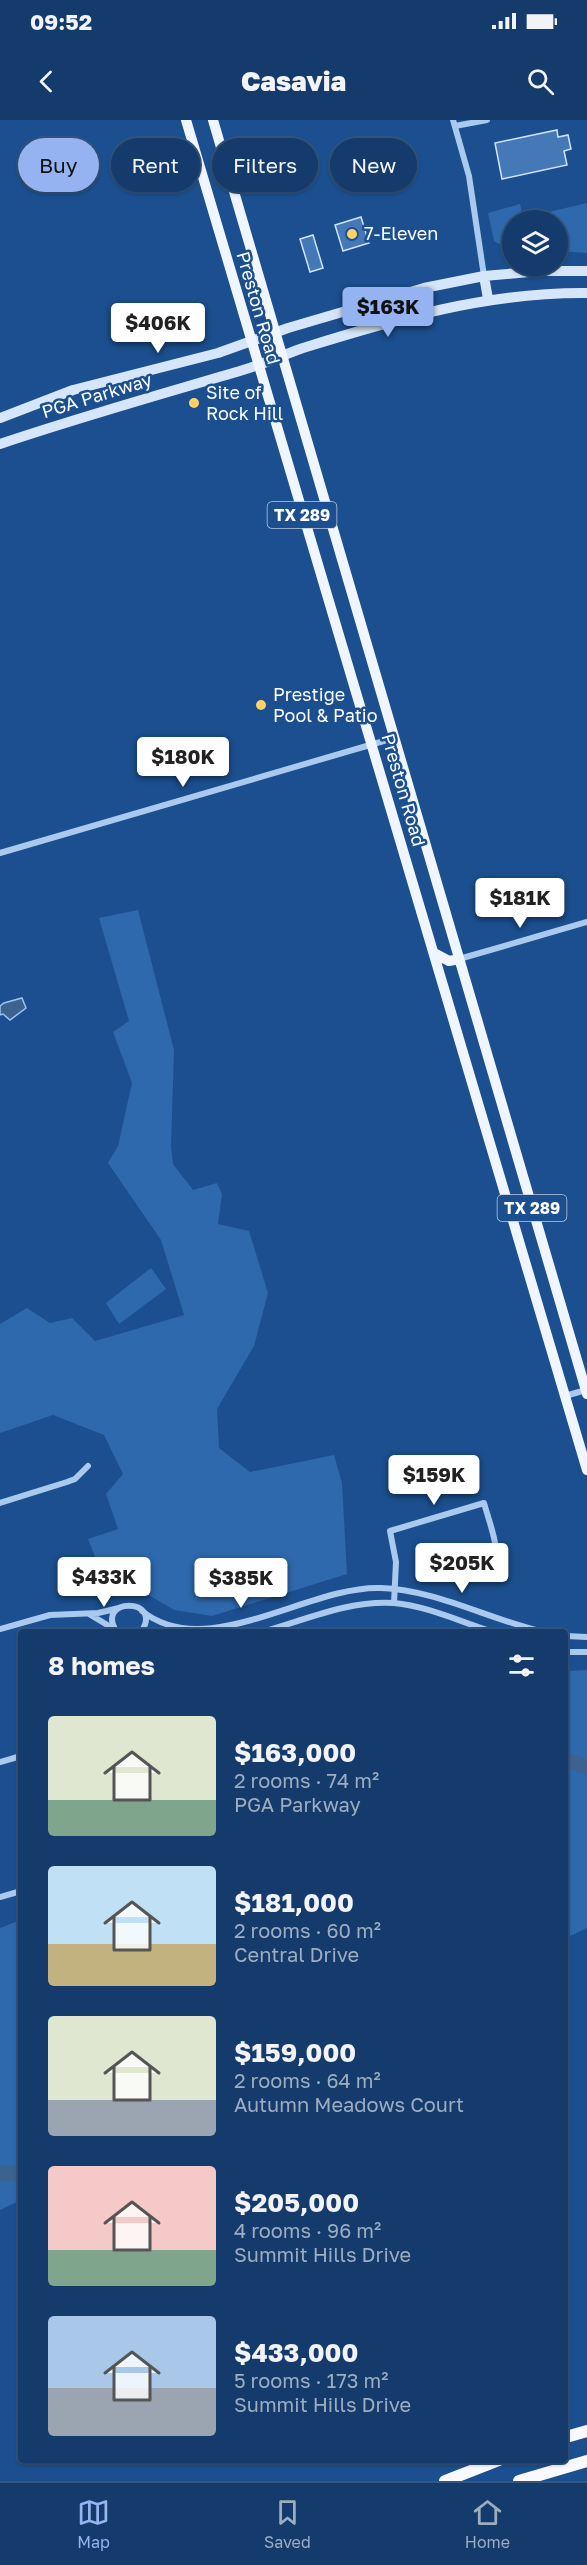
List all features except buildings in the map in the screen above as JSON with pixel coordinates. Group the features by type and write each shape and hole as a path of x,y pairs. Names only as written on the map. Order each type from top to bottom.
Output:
{"highway":[{"path":"568,2436 587,2430"},
{"path":"519,2481 587,2461"},
{"path":"445,2481 491,2463"}],"main road":[{"name":"Preston Road","path":"186,120 587,1470"},
{"name":"Preston Road","path":"213,120 586,1391"},
{"name":"PGA Parkway","path":"0,417 73,390 179,364 275,332 424,288 484,276 540,271 587,271"},
{"path":"484,276 488,299"},
{"name":"PGA Parkway","path":"0,444 99,411 430,311 488,299 587,293"},
{"path":"434,953 449,961 459,959"},
{"path":"481,1115 503,1108"}],"street":[{"path":"484,276 469,176 454,123 487,120"},
{"path":"0,853 394,738"},
{"path":"459,959 587,922"},
{"path":"564,1396 586,1391"},
{"path":"0,1503 75,1479 88,1466"},
{"path":"394,1603 396,1562 390,1531 484,1503 497,1549 498,1563 493,1577"},
{"path":"0,1629 50,1615 89,1614 132,1605 159,1622 190,1628 224,1626 338,1593 375,1588 415,1592 534,1629"},
{"path":"274,1629 350,1606 374,1603 394,1603 416,1608 483,1629"},
{"path":"116,1629 113,1617 119,1608"},
{"path":"142,1611 146,1622 144,1629"},
{"path":"89,1614 113,1629"},
{"path":"258,1617 262,1629"},
{"path":"568,1636 587,1636"},
{"path":"568,1652 587,1652"},
{"path":"0,1762 18,1757"},
{"path":"0,1897 18,1892"}],"shaded area":[{"path":"587,203 587,253 568,252 568,210 557,210"},
{"path":"520,204 521,210 502,210 502,248 494,241 488,213"},
{"path":"138,910 174,1050 171,1146 173,1164 193,1190 217,1183 222,1194 218,1224 249,1231 268,1293 254,1346 217,1409 219,1448 250,1472 334,1455 342,1483 347,1574 212,1616 174,1610 142,1591 109,1592 88,1539 118,1529 106,1494 123,1474 104,1435 53,1415 0,1433 0,1324 27,1308 50,1323 72,1318 95,1341 184,1315 161,1240 108,1163 118,1146 132,1083 113,1032 129,1021 99,918"},
{"path":"22,998 26,1008 10,1020 3,1014 0,1015 0,1006"},
{"path":"151,1268 166,1289 119,1324 106,1303"},
{"path":"587,1670 587,1928 568,1937 568,1671"},
{"path":"18,1921 18,2201 0,2210 0,1928"}],"waterway":[{"path":"568,1761 587,1767"},
{"path":"0,2174 18,2173"}],"place":[{"name":"7-Eleven","path":"352,234"},
{"name":"Site of Rock Hill","path":"194,403"},
{"name":"Prestige Pool & Patio","path":"261,705"}]}
